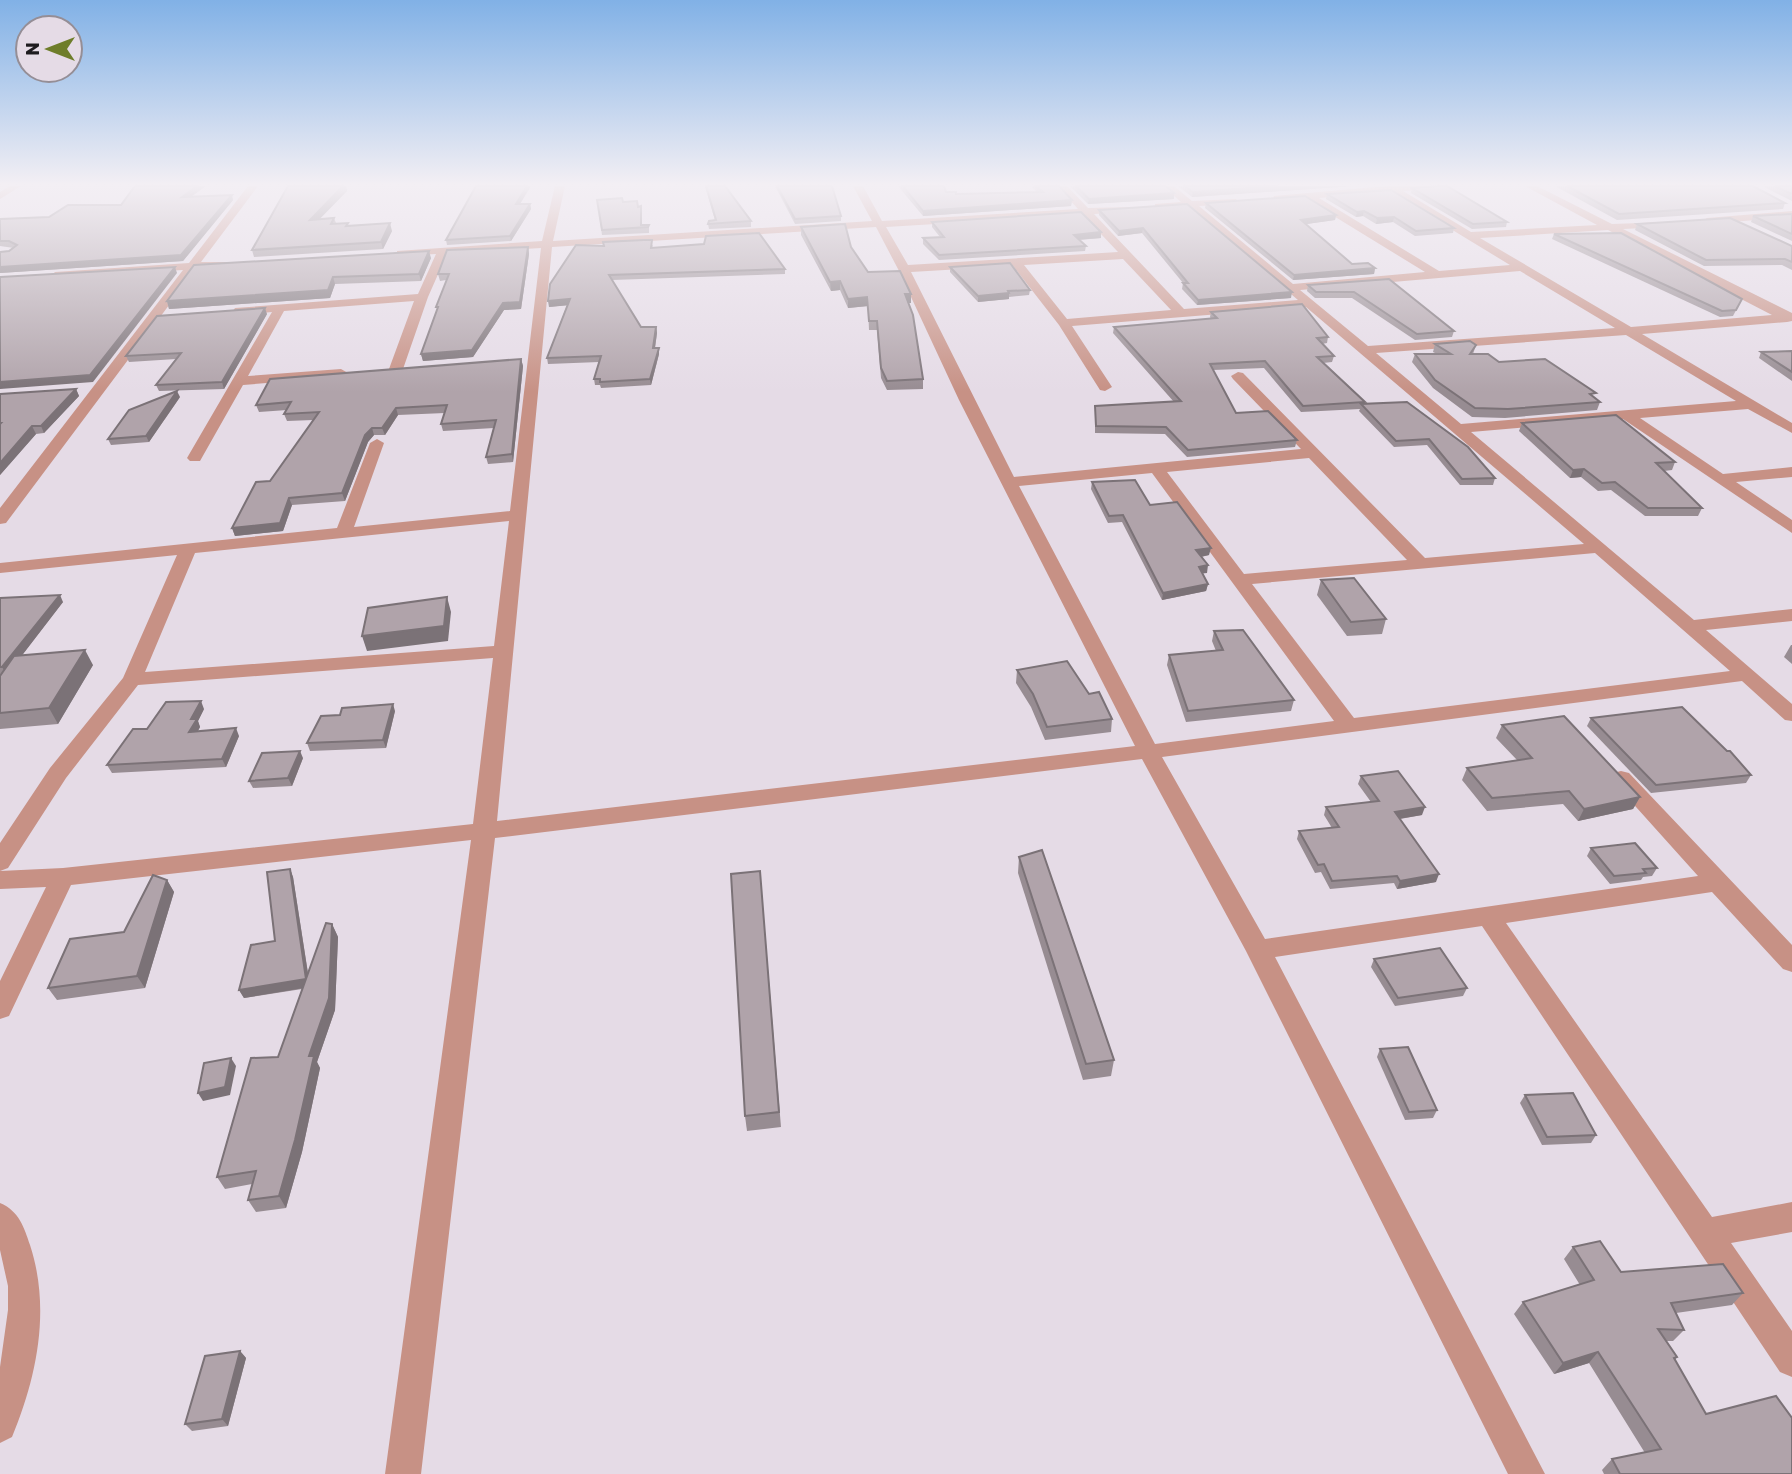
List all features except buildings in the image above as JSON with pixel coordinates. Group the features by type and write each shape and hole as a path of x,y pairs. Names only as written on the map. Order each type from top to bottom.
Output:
{"street":[{"path":"0,519 90,389 153,316 199,255"},
{"path":"396,369 422,297 441,255"},
{"path":"403,1474 484,832 517,515 527,359 545,255"},
{"path":"896,255 966,400 1011,482 1149,752 1258,950 1527,1474"},
{"path":"904,269 1116,255"},
{"path":"1128,255 1181,314"},
{"path":"1249,255 1461,428 1792,715"},
{"path":"1404,255 1436,274"},
{"path":"1503,255 1792,429"},
{"path":"1664,255 1790,318"},
{"path":"1016,262 1064,323 1105,387"},
{"path":"41,275 231,263"},
{"path":"1287,288 1522,267"},
{"path":"229,311 422,297"},
{"path":"1064,323 1307,303"},
{"path":"195,458 281,308"},
{"path":"153,316 178,314"},
{"path":"1362,349 1790,318"},
{"path":"242,380 358,372"},
{"path":"1238,376 1420,563"},
{"path":"1461,428 1752,404"},
{"path":"1625,414 1792,528"},
{"path":"344,531 377,443"},
{"path":"1011,482 1311,453"},
{"path":"1156,468 1347,724"},
{"path":"1721,479 1792,472"},
{"path":"0,568 517,515"},
{"path":"0,862 58,773 132,679 189,548"},
{"path":"1238,580 1599,548"},
{"path":"1689,626 1792,615"},
{"path":"132,679 503,651"},
{"path":"0,880 63,877 484,832 1149,752 1546,698 1746,675"},
{"path":"1546,698 1564,717"},
{"path":"1610,766 1792,962"},
{"path":"0,1008 63,877"},
{"path":"1258,950 1719,882"},
{"path":"1489,917 1792,1360"},
{"path":"1705,1233 1792,1217"},
{"path":"0,1218 6,1223 23,1264 27,1316 10,1398 0,1425"}]}
